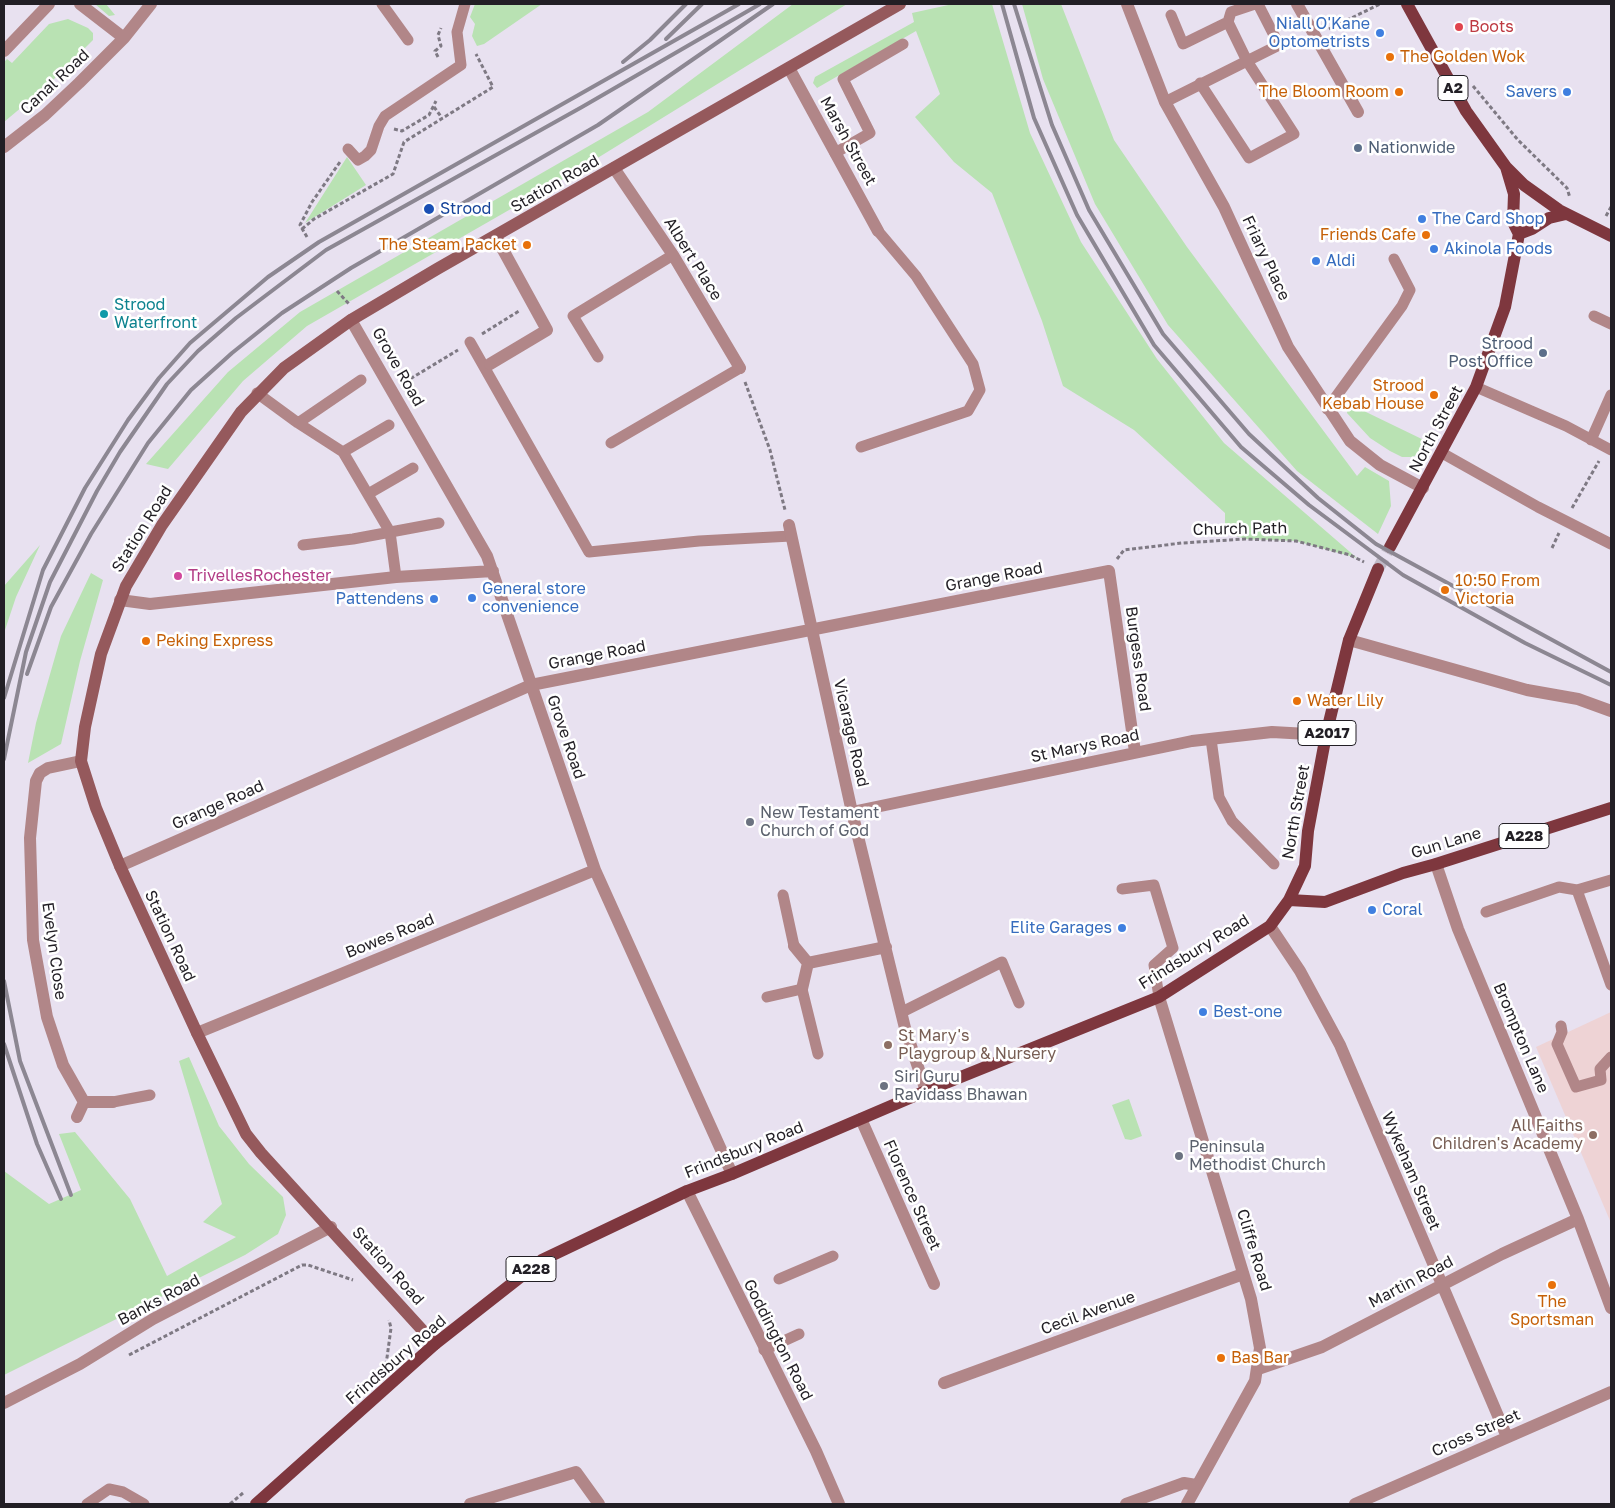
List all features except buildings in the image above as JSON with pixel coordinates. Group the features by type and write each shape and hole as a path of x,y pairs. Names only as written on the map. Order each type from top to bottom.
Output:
{"main road":[{"name":"Station Road","path":"435,1344 331,1227 261,1153 246,1134 197,1033 120,866 96,808 81,761 87,720 101,654 120,600 140,561 168,516 231,425 257,393 284,368 351,320 437,269 496,237 900,4"},
{"name":"A2","path":"1407,4 1466,112 1506,168 1534,193 1566,214 1611,236"},
{"name":"North Street","path":"1390,547 1476,387 1505,307 1519,234 1513,222 1514,194 1506,168"},
{"path":"1519,234 1532,229 1548,218 1566,214"},
{"name":"North Street","path":"1290,900 1305,866 1308,831 1326,735 1349,640 1378,569"},
{"name":"Gun Lane","path":"1290,900 1325,902 1403,873 1611,808"},
{"name":"Frindsbury Road","path":"256,1504 435,1344 542,1260 687,1191 732,1174 926,1091 1159,997 1270,926 1290,900"}],"street":[{"path":"4,52 49,4"},
{"path":"80,4 124,38"},
{"name":"Canal Road","path":"4,147 45,115 124,38 151,4"},
{"name":"Friary Place","path":"1127,4 1165,102 1224,208 1288,347 1350,441 1380,465 1423,488"},
{"path":"1297,4 1358,112"},
{"name":"Marsh Street","path":"789,68 878,231"},
{"name":"Albert Place","path":"614,168 673,255 740,368"},
{"path":"490,364 547,330 496,237"},
{"name":"Grove Road","path":"351,320 480,542 493,571 595,870 732,1174"},
{"name":"Vicarage Road","path":"790,530 810,630 852,812 902,1012 926,1091"},
{"path":"120,600 134,603 168,603 396,577 493,571"},
{"name":"Grange Road","path":"120,866 531,685 1109,571"},
{"name":"Burgess Road","path":"1109,571 1135,752"},
{"path":"1349,640 1527,690 1578,699 1611,711"},
{"name":"St Marys Road","path":"852,812 1210,738 1278,732 1326,735"},
{"name":"Evelyn Close","path":"81,761 48,768 37,776 30,836 30,884 33,940 47,1017 63,1065 84,1102"},
{"name":"Brompton Lane","path":"1436,864 1458,929 1578,1219 1608,1282 1611,1308"},
{"name":"Bowes Road","path":"197,1033 595,870"},
{"name":"Wykeham Street","path":"1270,926 1300,971 1340,1045 1507,1437"},
{"path":"794,946 808,963"},
{"path":"808,963 886,947"},
{"path":"802,989 808,963"},
{"name":"Cliffe Road","path":"1159,997 1243,1274 1258,1329 1260,1353 1258,1369 1250,1390 1186,1504"},
{"path":"77,1117 84,1102 113,1102"},
{"name":"Florence Street","path":"861,1119 934,1284"},
{"name":"Goddington Road","path":"687,1191 742,1294 764,1350 816,1451 839,1504"},
{"name":"Martin Road","path":"1258,1369 1322,1347 1441,1285 1578,1219"},
{"name":"Banks Road","path":"4,1403 80,1364 153,1319 331,1227"},
{"name":"Cecil Avenue","path":"944,1384 1243,1274"},
{"name":"Cross Street","path":"1355,1504 1611,1392"},
{"path":"470,1504 576,1472 599,1504"},
{"path":"1126,1504 1184,1483 1196,1486"}],"lane":[{"path":"382,4 408,40"},
{"path":"348,149 358,160 368,154 378,126 386,115 461,65 457,30 465,4"},
{"path":"1165,102 1200,83 1247,61 1279,45 1257,4 1231,12 1228,22 1247,61 1294,134 1249,158 1200,83"},
{"path":"1171,15 1183,44 1228,22"},
{"path":"835,152 870,133 843,79 903,44"},
{"path":"861,447 968,411 980,390 973,364 953,332 916,276 878,231"},
{"path":"598,357 573,316 673,255"},
{"path":"1328,409 1402,306 1410,290 1394,259"},
{"path":"1594,316 1611,324"},
{"path":"470,342 590,552 790,530"},
{"path":"611,443 740,368"},
{"path":"298,424 361,380"},
{"path":"1476,387 1609,448"},
{"path":"257,393 298,424 343,452 390,532 396,577"},
{"path":"1591,440 1611,396"},
{"path":"343,452 389,425"},
{"path":"1442,453 1611,544"},
{"path":"368,494 413,468"},
{"path":"303,544 439,523"},
{"path":"1210,738 1219,797 1232,822 1274,864"},
{"path":"1486,912 1559,887 1577,890 1611,880"},
{"path":"1122,889 1154,885 1173,948 1154,965 1159,997"},
{"path":"1577,890 1611,985"},
{"path":"783,895 794,946"},
{"path":"902,1012 1002,962 1019,1003"},
{"path":"767,997 802,989 818,1054"},
{"path":"1562,1026 1562,1032 1557,1044 1576,1087 1601,1080 1600,1069 1611,1057"},
{"path":"113,1102 150,1095"},
{"path":"778,1279 833,1256"},
{"path":"764,1350 799,1334"},
{"path":"87,1504 109,1489 123,1492 144,1504"}],"path":[{"path":"1315,35 1380,4"},
{"path":"302,229 314,219 393,174 404,142 493,86 468,39 458,40"},
{"path":"1468,80 1512,133 1567,188 1573,202"},
{"path":"434,106 442,119"},
{"path":"307,237 300,225 312,202 348,149"},
{"path":"1605,217 1611,220"},
{"path":"740,368 770,450 790,530"},
{"path":"1552,548 1566,520 1609,448"},
{"name":"Church Path","path":"1109,571 1124,550 1182,543 1244,539 1296,541 1350,555 1378,569"},
{"path":"128,1356 302,1265 308,1265 354,1281"},
{"path":"384,1372 391,1328 388,1319"},
{"path":"230,1504 244,1492"}],"shaded area":[{"name":"All Faiths Children's Academy","path":"1611,1012 1611,1223 1536,1047"}],"green space":[{"path":"95,4 106,4 115,15 109,16"},
{"path":"475,4 542,4 484,44 477,46 472,36 475,24 470,17"},
{"path":"793,4 847,4 570,175 307,326 243,381 168,469 146,464 228,372 300,312 648,112"},
{"path":"953,4 992,4 1030,133 1081,242 1157,359 1224,443 1357,558 1296,541 1245,539 1225,532 1225,513 1134,430 1063,386 1042,321 992,193 954,162 915,117 940,94 916,31 817,88 813,83 815,77 914,22 912,13"},
{"path":"1022,4 1061,4 1114,140 1187,247 1357,476 1365,467 1389,481 1391,506 1378,534 1297,471 1168,325 1095,204 1043,79"},
{"path":"68,19 88,28 93,33 93,40 47,86 4,122 4,62 7,59 12,63 49,24"},
{"path":"347,157 366,185 305,223"},
{"path":"1357,402 1357,405 1366,412 1428,442 1419,454 1412,457 1402,457 1390,451 1370,438 1347,413 1349,403"},
{"path":"40,545 16,597 4,633 4,586"},
{"path":"91,573 103,580 80,661 61,744 28,763 36,723 61,636"},
{"path":"189,1057 219,1126 249,1164 283,1197 286,1215 278,1234 245,1255 4,1375 4,1171 49,1204 81,1190 59,1134 75,1132 130,1199 167,1276 236,1237 203,1222 222,1204 179,1061"},
{"path":"1129,1099 1142,1136 1131,1140 1125,1139 1112,1105"}],"tunnel":[{"path":"1378,569 1390,547"}],"railway":[{"path":"623,62 650,40 686,4"},
{"path":"666,39 702,4"},
{"path":"4,698 43,570 85,488 128,420 159,378 190,343 268,277 319,242 739,4"},
{"path":"4,759 26,652 50,582 97,491 120,452 167,384 198,351 236,318 326,250 582,107 760,4"},
{"path":"27,674 51,607 91,534 148,443 191,390 232,353 282,313 351,268 598,125 773,4"},
{"path":"1002,4 1034,118 1077,215 1154,345 1241,447 1309,505 1403,575 1525,643 1611,685"},
{"path":"1014,4 1052,125 1089,210 1163,334 1249,434 1318,498 1376,544 1611,672"},
{"path":"4,981 20,1061 71,1195"},
{"path":"4,1044 37,1144 61,1199"}],"place":[{"name":"Boots","path":"1459,27"},
{"name":"Niall O'Kane Optometrists","path":"1380,33"},
{"name":"The Golden Wok","path":"1390,57"},
{"name":"The Bloom Room","path":"1399,92"},
{"name":"Savers","path":"1567,92"},
{"name":"Nationwide","path":"1358,148"},
{"name":"Strood","path":"429,209"},
{"name":"The Card Shop","path":"1422,219"},
{"name":"Friends Cafe","path":"1426,235"},
{"name":"The Steam Packet","path":"527,245"},
{"name":"Akinola Foods","path":"1434,249"},
{"name":"Aldi","path":"1316,261"},
{"name":"Strood Waterfront","path":"104,314"},
{"name":"Strood Post Office","path":"1543,353"},
{"name":"Strood Kebab House","path":"1434,395"},
{"name":"TrivellesRochester","path":"178,576"},
{"name":"10:50 From Victoria","path":"1445,590"},
{"name":"General store convenience","path":"472,598"},
{"name":"Pattendens","path":"434,599"},
{"name":"Peking Express","path":"146,641"},
{"name":"Water Lily","path":"1297,701"},
{"name":"New Testament Church of God","path":"750,822"},
{"name":"Coral","path":"1372,910"},
{"name":"Elite Garages","path":"1122,928"},
{"name":"Best-one","path":"1203,1012"},
{"name":"St Mary's Playgroup & Nursery","path":"888,1045"},
{"name":"Siri Guru Ravidass Bhawan","path":"884,1086"},
{"name":"All Faiths Children's Academy","path":"1593,1135"},
{"name":"Peninsula Methodist Church","path":"1179,1156"},
{"name":"The Sportsman","path":"1552,1285"},
{"name":"Bas Bar","path":"1221,1358"}]}
